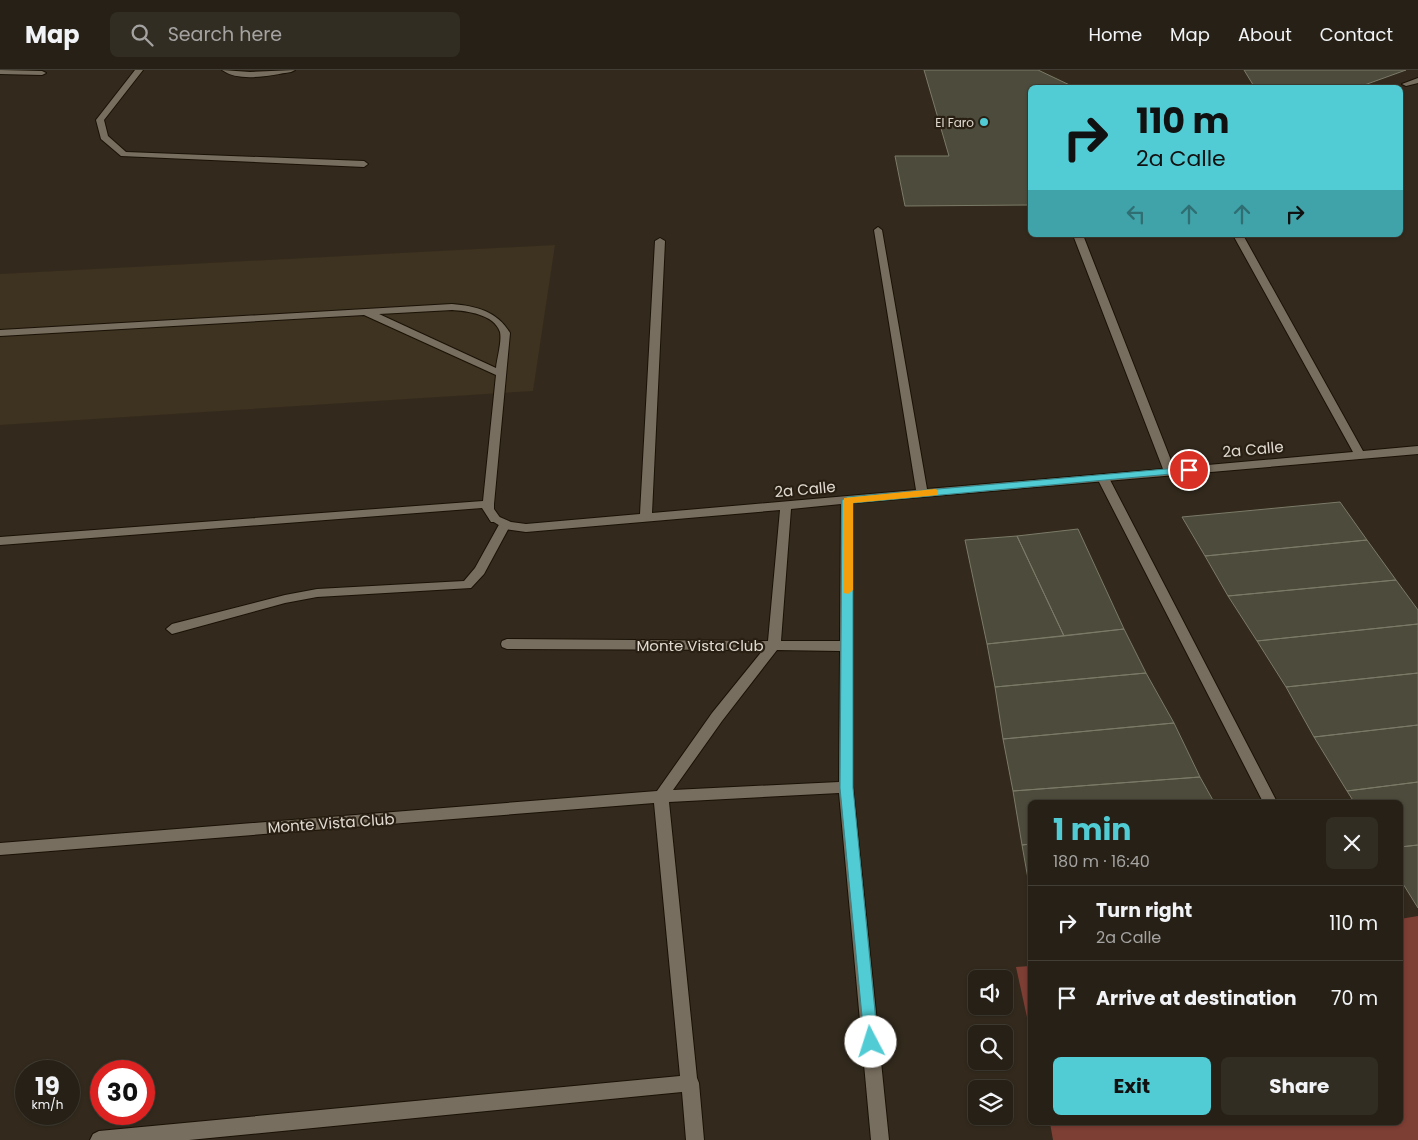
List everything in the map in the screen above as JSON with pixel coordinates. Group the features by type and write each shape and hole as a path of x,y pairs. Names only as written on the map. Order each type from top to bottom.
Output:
{"street":[{"path":"139,70 100,120 104,137 124,154 364,164"},
{"path":"226,70 234,73 251,74 290,70"},
{"path":"0,72 42,73"},
{"path":"1406,84 1418,80"},
{"path":"878,230 922,493"},
{"path":"1079,237 1170,472"},
{"path":"1239,237 1360,455"},
{"path":"646,518 660,242"},
{"path":"0,333 452,307 465,308 487,314 502,326 505,333 502,374 488,504 488,510 500,522 480,571 467,585 317,593 285,599 172,629"},
{"path":"367,312 502,374"},
{"name":"2a Calle","path":"500,522 526,528 1418,450"},
{"path":"1103,478 1269,800"},
{"path":"847,500 846,788 880,1140"},
{"path":"0,541 488,504"},
{"name":"Monte Vista Club","path":"661,797 717,717 774,645 786,505"},
{"name":"Monte Vista Club","path":"507,644 847,646"},
{"name":"Monte Vista Club","path":"0,849 661,797 846,788"},
{"path":"661,797 691,1082 695,1140"},
{"path":"99,1140 691,1082"}],"shaded area":[{"path":"555,245 533,391 0,425 0,274"},
{"path":"1418,916 1418,1140 1053,1140 1050,1125 1403,1125 1403,918"},
{"path":"1028,966 1028,1022 1016,967"}],"building":[{"name":"El Faro","path":"924,70 1038,70 1070,85 1028,85 1028,205 905,206 895,156 949,156"},
{"path":"1244,70 1406,70 1364,85 1253,85"},
{"path":"1340,502 1367,540 1205,556 1182,517"},
{"path":"1078,529 1124,629 1064,636 1017,536"},
{"path":"1017,536 1064,636 987,644 965,540"},
{"path":"1367,540 1396,580 1228,596 1205,556"},
{"path":"1396,580 1418,610 1418,624 1257,641 1228,596"},
{"path":"1418,624 1418,673 1286,687 1257,641"},
{"path":"1124,629 1146,673 995,687 987,644"},
{"path":"1146,673 1174,723 1003,739 995,687"},
{"path":"1418,673 1418,725 1314,737 1286,687"},
{"path":"1174,723 1200,777 1013,791 1003,739"},
{"path":"1418,725 1418,782 1347,791 1314,737"},
{"path":"1200,777 1213,800 1028,800 1028,844 1022,845 1013,791"},
{"path":"1418,782 1418,845 1403,847 1403,800 1353,800 1347,791"},
{"path":"1028,844 1028,879 1022,845"},
{"path":"1418,845 1418,908 1403,884 1403,847"}],"slow traffic":[{"path":"848,590 847,500 935,492"}],"place":[{"name":"El Faro","path":"984,122"}],"route":[{"path":"871,1042 846,788 847,500 1189,470"}]}
